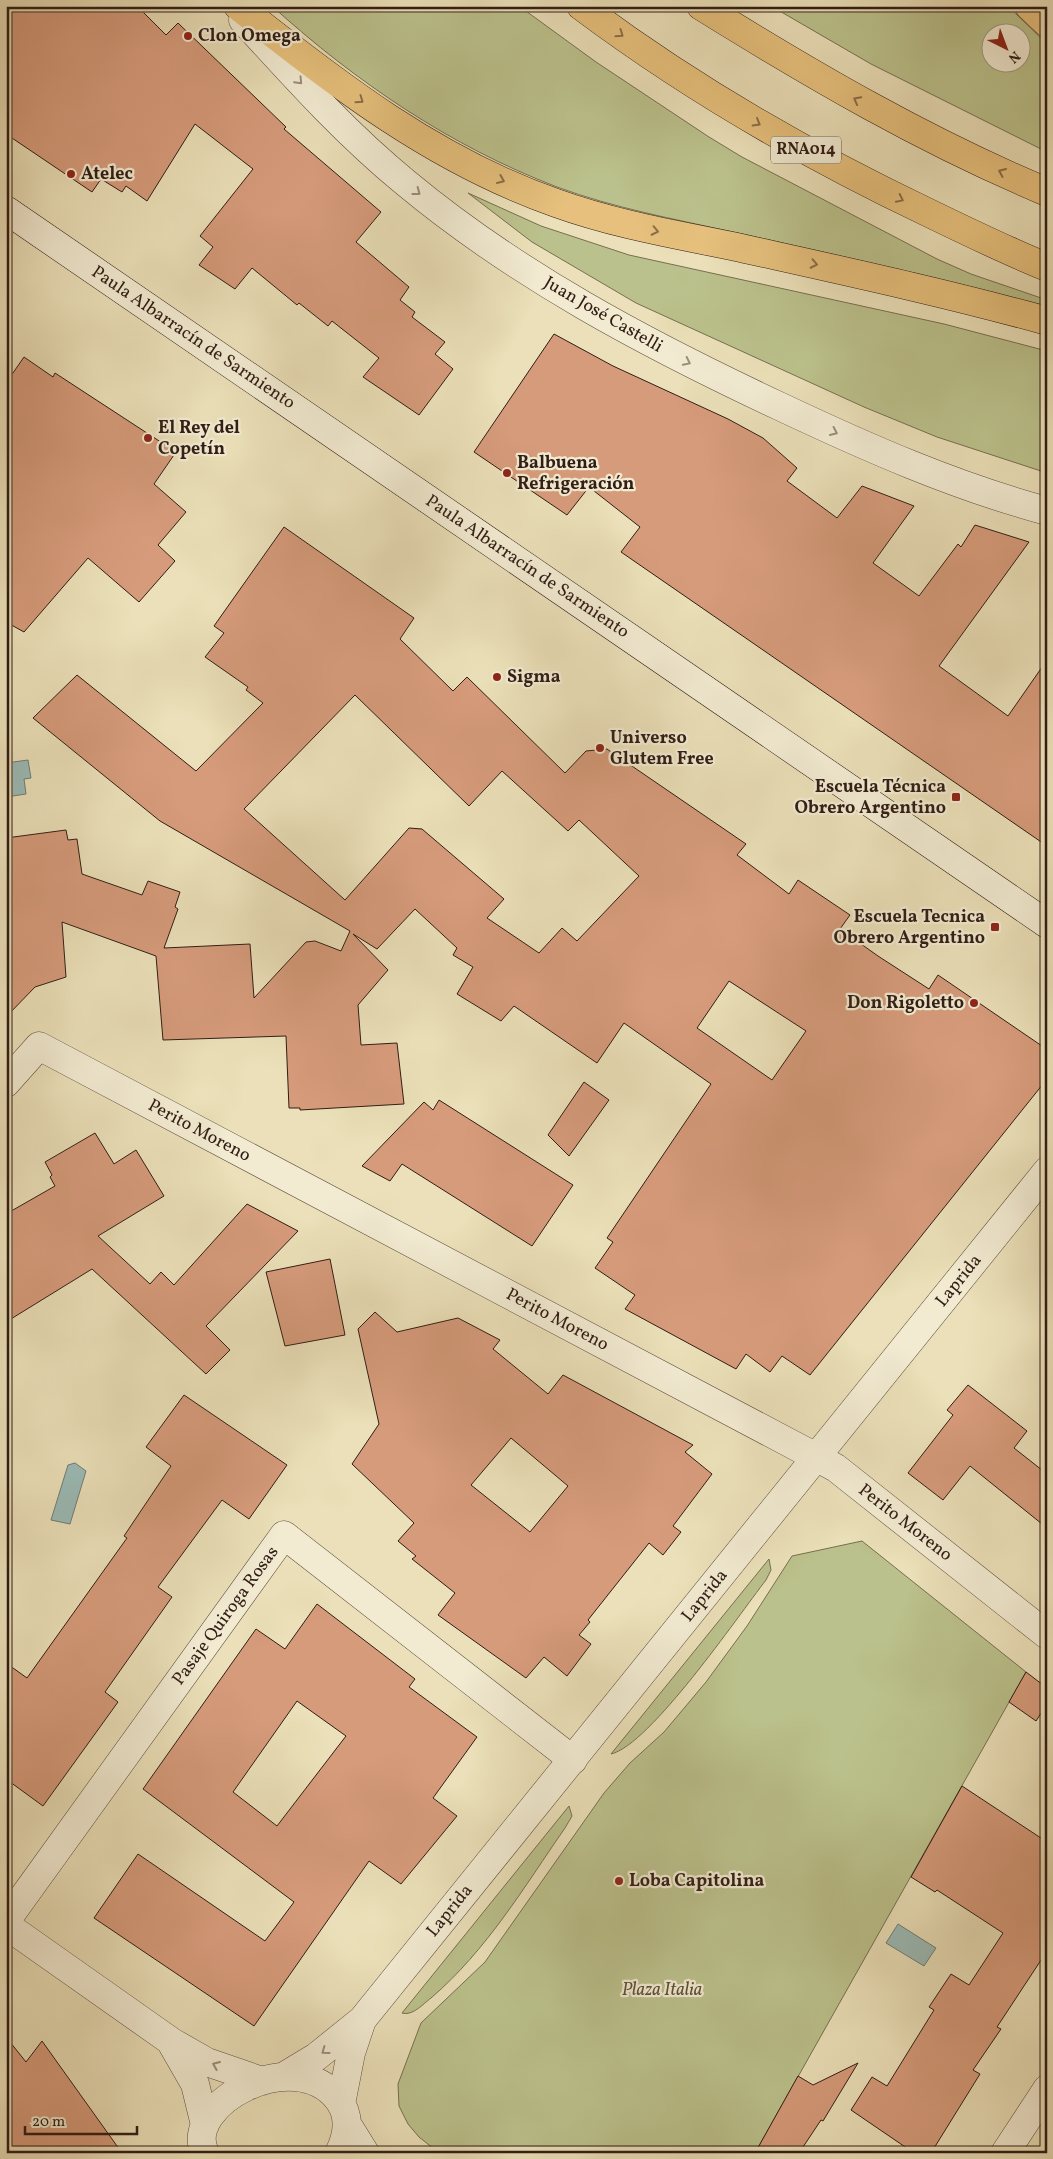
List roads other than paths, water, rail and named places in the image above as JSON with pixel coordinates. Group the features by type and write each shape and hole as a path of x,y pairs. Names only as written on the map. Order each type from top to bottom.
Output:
{"highway":[{"path":"238,6 318,69 397,125 458,161 556,203 621,223 858,273 1047,321"},
{"name":"RNA014","path":"581,6 700,88 768,129 869,184 991,243 1047,267"},
{"path":"700,6 858,101 982,163 1047,192"},
{"path":"1029,6 1047,23"}],"street":[{"name":"Juan José Castelli","path":"230,6 327,111 406,183 501,255 571,299 666,352 840,435 938,476 1047,511"},
{"name":"Paula Albarracín de Sarmiento","path":"6,210 1047,924"},
{"name":"Perito Moreno","path":"6,1083 39,1046 816,1457 836,1468 1047,1635"},
{"name":"Laprida","path":"204,2146 210,2116 229,2098 243,2088 272,2079 316,2057 362,2020 1047,1171"},
{"name":"Pasaje Quiroga Rosas","path":"6,1921 284,1535 573,1760"},
{"path":"6,1925 166,2038 207,2062 272,2079 305,2078 318,2082 329,2091 365,2153"},
{"name":"Laprida","path":"339,2153 346,2135 344,2114 351,2053 362,2020"},
{"path":"166,2038 181,2056 195,2084 204,2146"},
{"path":"1005,2153 1047,2088"}],"water":[{"path":"28,760 31,778 24,779 26,794 6,797 6,775 10,774 6,771 6,763"},
{"path":"75,1463 86,1471 70,1524 51,1520 68,1465"},
{"path":"898,1924 936,1948 924,1966 886,1943"}],"place":[{"name":"Clon Omega","path":"188,36"},
{"name":"Atelec","path":"71,174"},
{"name":"El Rey del Copetín","path":"148,438"},
{"name":"Balbuena Refrigeración","path":"507,473"},
{"name":"Sigma","path":"497,677"},
{"name":"Universo Glutem Free","path":"600,748"},
{"name":"Escuela Técnica Obrero Argentino","path":"956,797"},
{"name":"Escuela Tecnica Obrero Argentino","path":"995,927"},
{"name":"Don Rigoletto","path":"974,1003"},
{"name":"Loba Capitolina","path":"619,1881"}],"park label":[{"name":"Plaza Italia","path":"662,1990"}]}
